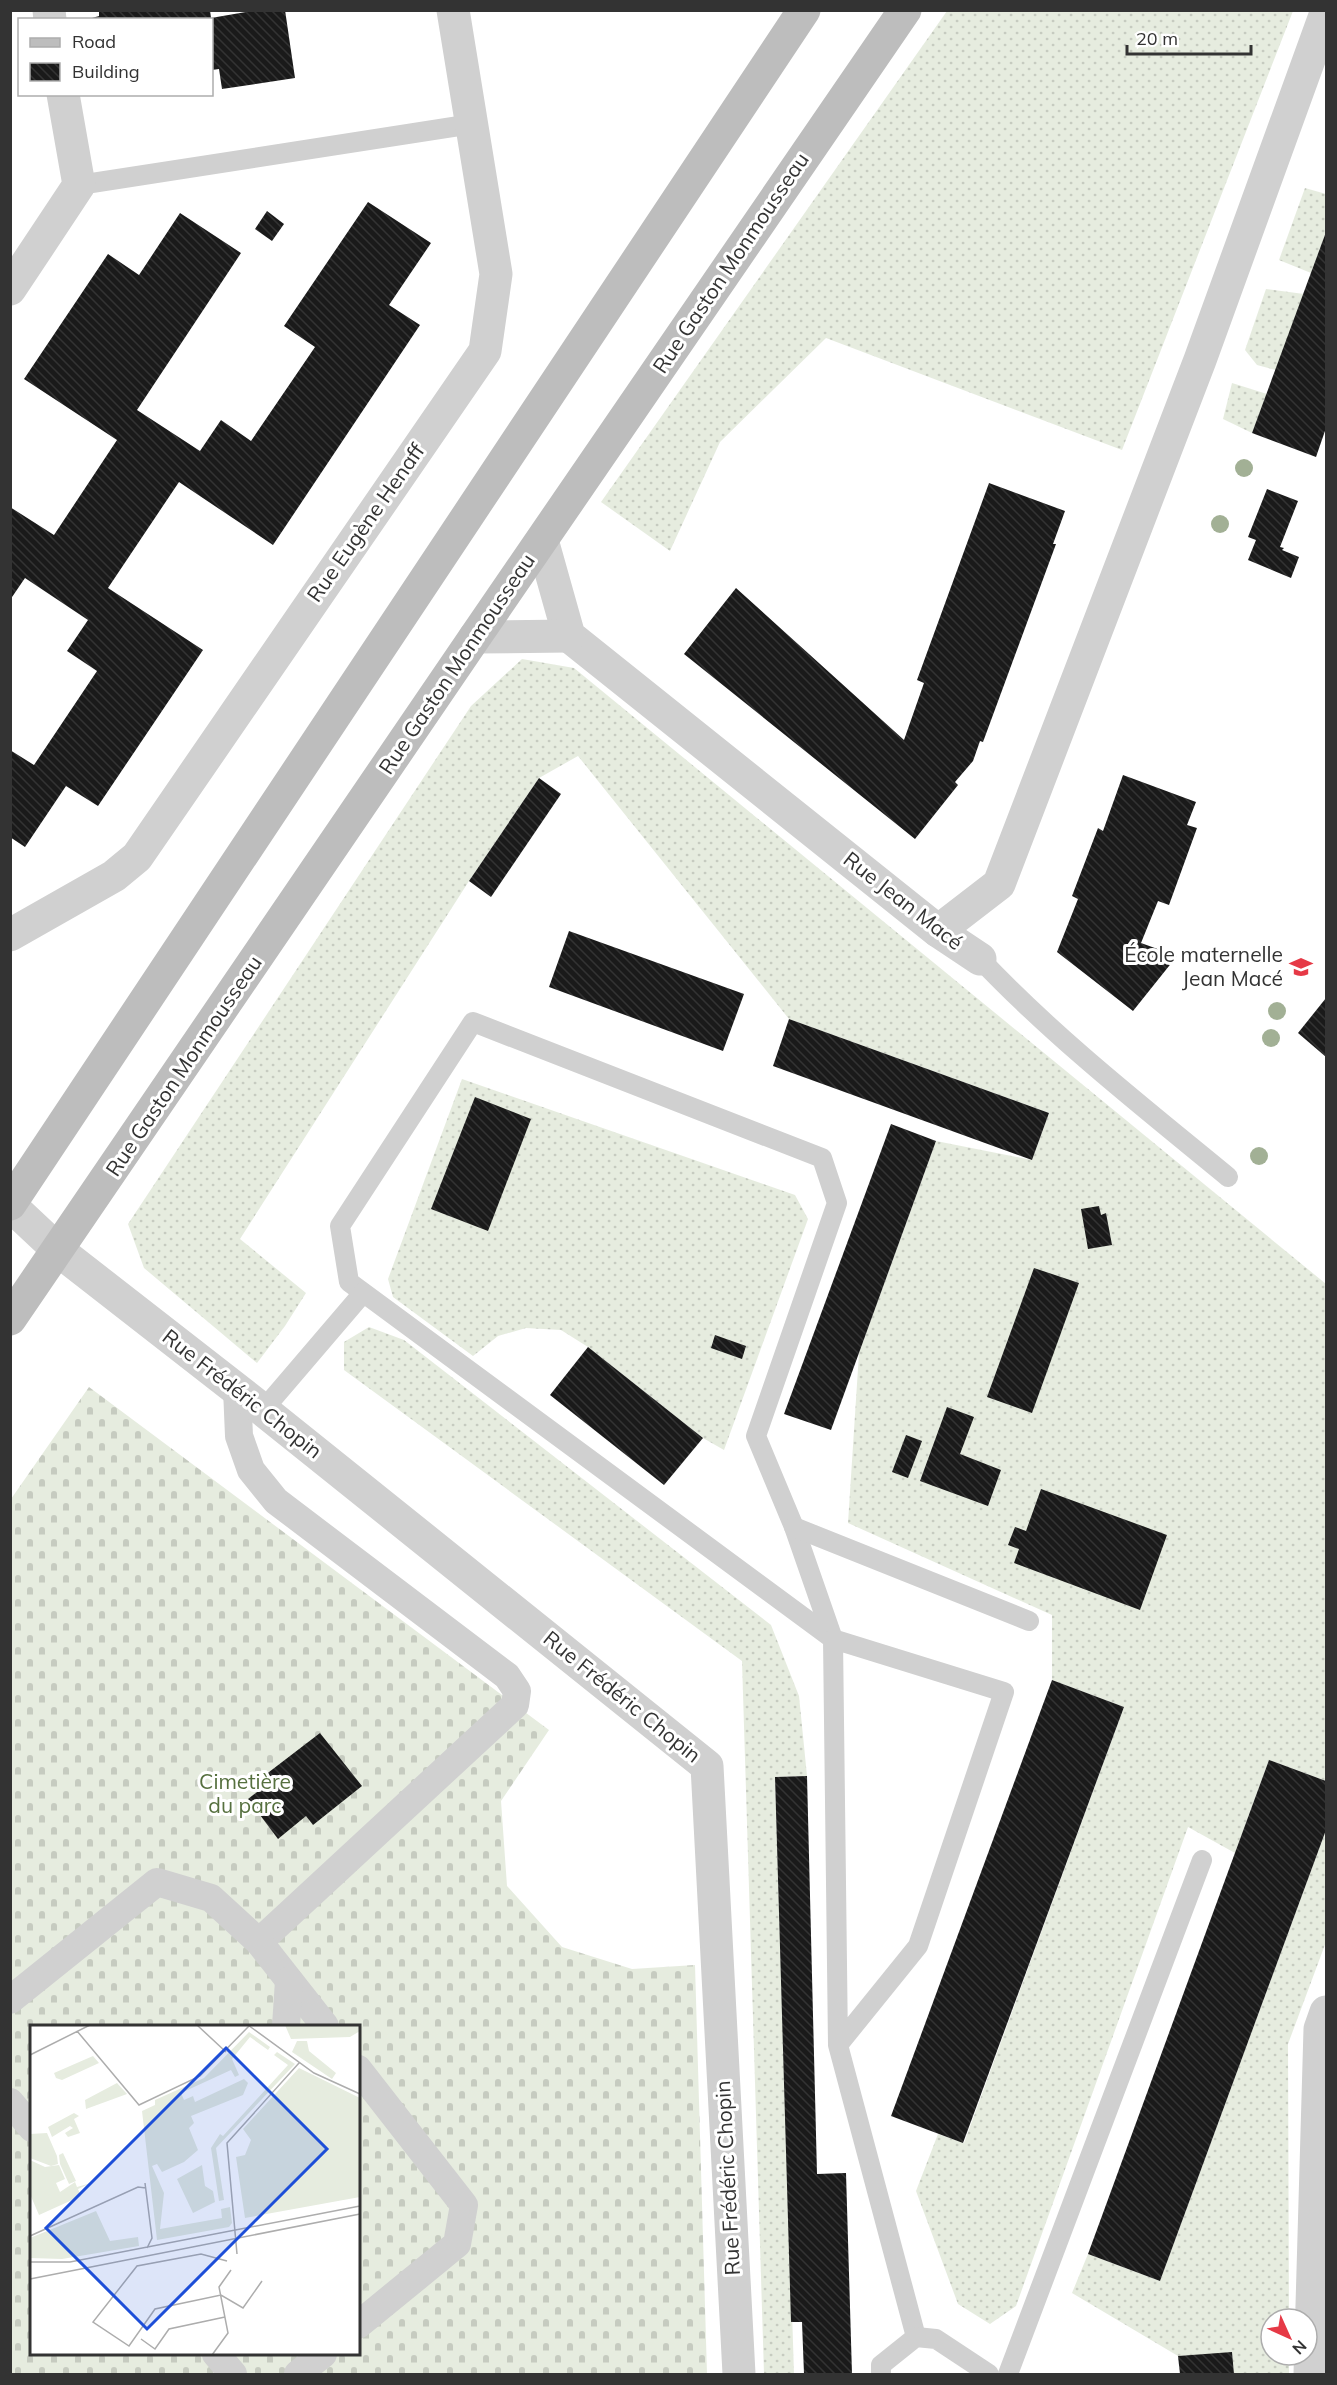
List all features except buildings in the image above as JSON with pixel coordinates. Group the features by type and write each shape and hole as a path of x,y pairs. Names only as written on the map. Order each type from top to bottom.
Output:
{"main road":[{"path":"10,1205 804,10"},
{"name":"Rue Gaston Monmousseau","path":"10,1319 59,1251 475,636 905,10"}],"street":[{"name":"Rue Eugène Henaff","path":"10,935 114,876 137,857 485,351 496,274 453,10"},
{"path":"938,931 999,884 1200,360 1326,13"},
{"path":"10,289 79,185 63,96"},
{"path":"475,636 569,636 542,540"},
{"name":"Rue Jean Macé","path":"569,636 938,931 980,959"},
{"name":"Rue Frédéric Chopin","path":"10,1205 59,1251 237,1389 707,1766 738,2374"},
{"path":"237,1389 239,1436 243,1448 251,1470 276,1501 507,1676 517,1691 515,1705 259,1942"},
{"path":"10,2000 157,1882 212,1898 259,1942 320,2022"},
{"path":"286,2025 289,1981"},
{"path":"1317,2307 1320,2030 1326,2012"},
{"path":"360,2072 464,2205 458,2244 360,2323"},
{"path":"10,2102 30,2126"},
{"path":"217,2355 233,2374"},
{"path":"298,2374 322,2355"}],"lane":[{"path":"79,185 472,124"},
{"name":"Rue Jean Macé","path":"980,959 1019,1000 1111,1081 1228,1178"},
{"path":"838,2045 918,1946 1004,1692 833,1639 349,1282 340,1226 473,1022 822,1158 837,1203 756,1436 794,1527 833,1639 838,2045 916,2337"},
{"path":"263,1410 363,1293"},
{"path":"794,1527 1029,1621"},
{"path":"1008,2374 1202,1860"},
{"path":"881,2374 881,2365 916,2337 936,2339 989,2374"}],"green space":[{"path":"947,11 1293,11 1122,450 826,338 720,442 670,551 601,502"},
{"path":"1305,188 1326,194 1326,232 1311,273 1279,260"},
{"path":"1266,289 1304,294 1276,370 1257,365 1245,350"},
{"path":"1232,383 1267,394 1252,433 1223,419"},
{"path":"522,659 574,668 1326,1284 1326,1781 1269,1760 1235,1853 1188,1827 1016,2306 990,2324 958,2304 916,2191 938,2134 964,2143 1124,1707 1052,1680 1052,1615 848,1523 859,1353 936,1141 1032,1160 1049,1113 789,1019 578,756 539,778 469,881 240,1239 306,1293 257,1363 144,1268 128,1224 471,706"},
{"path":"462,1079 795,1195 808,1219 724,1450 703,1438 588,1347 561,1330 526,1328 498,1336 473,1356 393,1297 388,1279"},
{"path":"369,1327 404,1340 771,1625 799,1696 807,1776 775,1777 794,2374 764,2374 742,1661 344,1370 344,1342"},
{"name":"Cimetière du parc","path":"89,1387 549,1730 501,1801 507,1886 562,1947 632,1969 695,1965 707,2374 11,2374 11,1499"},
{"path":"1326,1830 1326,1942 1288,2044 1289,2307 1259,2307 1259,2367 1289,2367 1289,2374 1234,2374 1232,2353 1178,2356 1072,2293 1088,2254 1160,2281"}],"place":[{"name":"École maternelle Jean Macé","path":"1301,967"}]}
